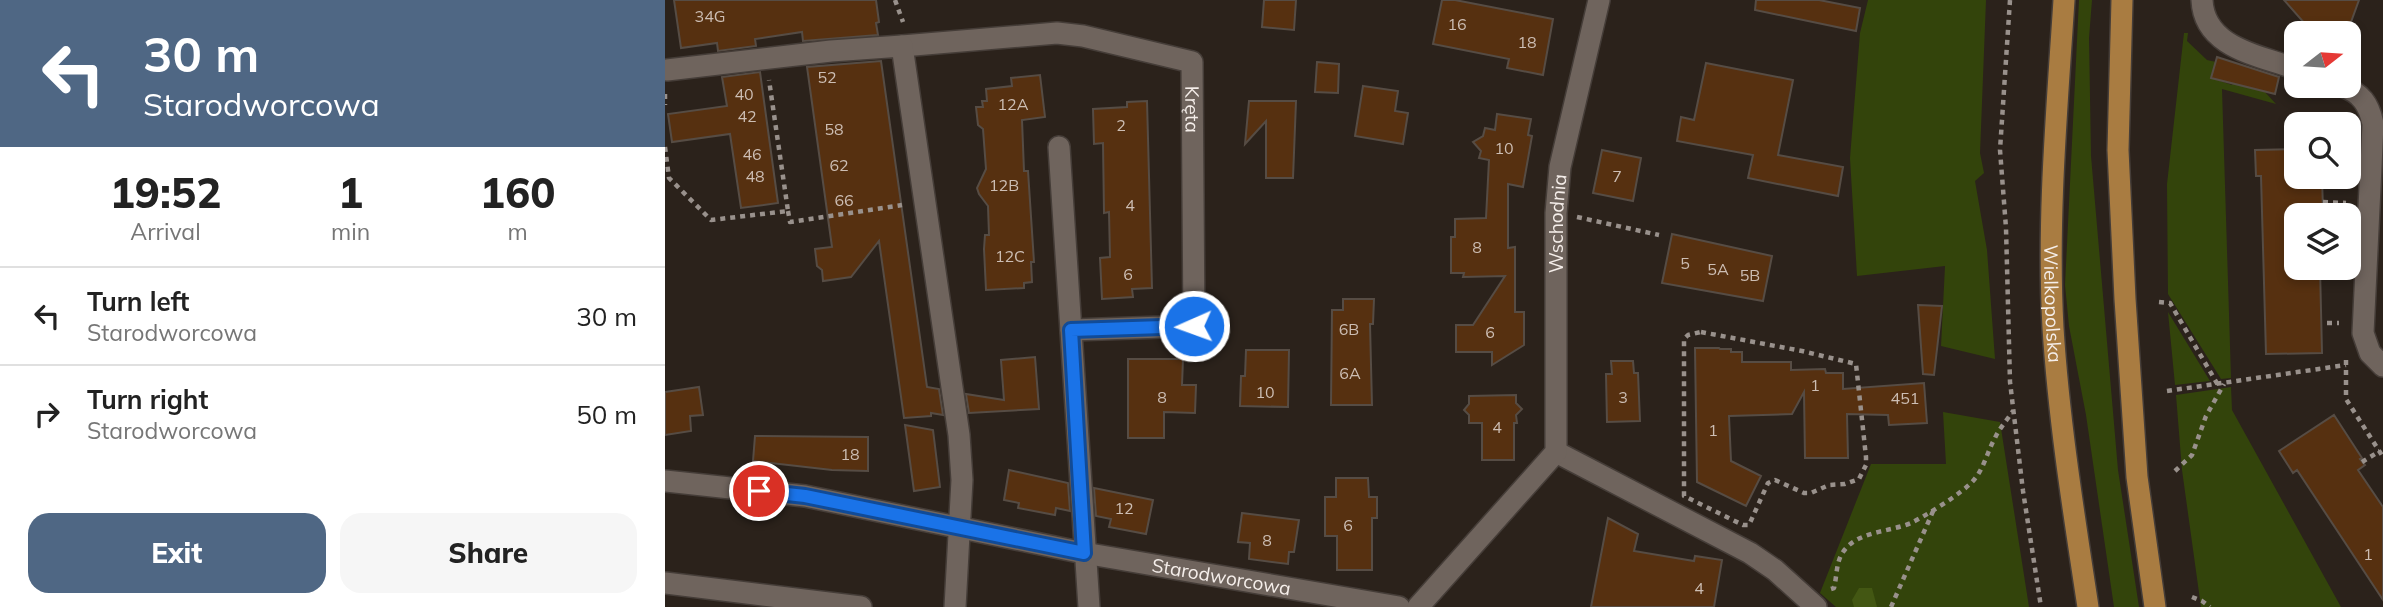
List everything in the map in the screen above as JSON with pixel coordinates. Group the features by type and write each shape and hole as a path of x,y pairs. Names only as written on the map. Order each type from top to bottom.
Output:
{"main road":[{"name":"Wielkopolska","path":"2064,0 2051,195 2053,327 2070,490 2088,607"},
{"path":"2122,0 2117,150 2125,299 2137,477 2155,607"}],"street":[{"name":"Wschodnia","path":"1556,453 1556,213 1560,167 1599,0"},
{"path":"2202,0 2202,15 2213,32 2223,41 2284,64"},
{"name":"Kręta","path":"667,70 1057,33 1083,36 1192,62 1194,326 1071,330"},
{"path":"902,46 959,435 962,480 955,607"},
{"path":"2361,97 2370,112 2372,124 2363,333 2365,345 2383,366"},
{"path":"1059,147 1089,607"},
{"path":"1418,607 1556,453 1750,553 1775,570 1816,607"},
{"name":"Starodworcowa","path":"665,481 805,496 1084,553 1399,607"},
{"path":"665,583 861,607"}],"path":[{"path":"2010,0 2000,150 2006,228 2010,382 2041,607"},
{"path":"766,59 790,222 923,202"},
{"path":"665,94 665,105"},
{"path":"665,147 669,178 711,220 788,211"},
{"path":"2323,202 2350,203"},
{"path":"1556,213 1658,235"},
{"path":"2159,302 2169,303 2221,384"},
{"path":"1701,332 1856,364 1866,457 1863,472 1853,482 1829,485 1811,493 1801,494 1775,480 1768,483 1749,524 1743,525 1685,496 1684,339 1688,335 1701,332"},
{"path":"2167,391 2346,368 2346,399 2381,454 2362,462"},
{"path":"2175,471 2192,455 2221,384"},
{"path":"1798,591 1834,588 1837,565 1843,551 1855,541 1909,524 1972,482 1985,463 1995,437 2013,411"},
{"path":"1891,607 1934,509"},
{"path":"2192,597 2210,607"}],"green space":[{"path":"1868,0 1986,0 1980,153 1984,173 1975,181 1987,250 1995,359 1941,346 1945,266 1857,276 1850,158 1860,33"},
{"path":"2079,0 2092,0 2089,38 2091,156 2118,470 2139,607 2114,607 2086,415 2069,326 2065,285"},
{"path":"2184,33 2188,33 2187,41 2207,60 2216,62 2211,78 2232,85 2239,64 2276,104 2222,89 2231,378 2221,379 2168,294 2167,184"},
{"path":"2168,312 2210,381 2175,385"},
{"path":"2231,387 2232,410 2341,607 2201,607 2182,470 2176,395"},
{"path":"1943,412 2000,422 2029,607 1836,607 1820,593 1871,464 1946,464"},
{"path":"1859,588 1872,588 1877,607 1854,607 1852,600"}],"building":[{"path":"674,0 876,0 878,35 803,41 802,32 755,39 756,46 718,51 717,43 681,48"},
{"path":"1264,0 1296,0 1294,30 1262,27"},
{"path":"1442,0 1455,0 1553,19 1543,75 1507,68 1509,59 1433,44"},
{"path":"1756,0 1819,0 1860,8 1856,31 1755,10"},
{"path":"2284,0 2359,0 2351,21 2302,21"},
{"path":"2217,57 2279,77 2275,94 2211,78"},
{"path":"881,61 927,387 939,389 943,415 931,413 931,416 904,418 879,241 851,277 823,281 822,270 817,266 815,249 832,247 807,67"},
{"path":"1317,62 1339,64 1338,93 1315,92"},
{"path":"1706,63 1793,80 1778,155 1843,167 1838,196 1748,178 1753,155 1677,141 1681,117 1694,120"},
{"path":"760,72 778,203 741,208 730,134 672,142 668,114 727,106 722,77"},
{"path":"1040,75 1045,117 1022,120 1024,171 1028,171 1034,262 1031,262 1032,282 1024,283 1024,288 986,290 984,249 985,235 989,235 988,206 977,188 986,169 983,129 978,125 976,107 983,107 982,101 987,101 986,89 1012,86 1011,78"},
{"path":"1363,86 1398,91 1395,111 1408,113 1403,144 1355,136"},
{"path":"1147,101 1152,288 1132,289 1133,297 1102,299 1100,258 1110,257 1109,212 1104,213 1103,143 1094,144 1093,109 1127,107 1127,102"},
{"path":"1249,101 1296,101 1293,178 1266,178 1266,121 1245,144"},
{"path":"1497,114 1531,119 1528,135 1532,136 1523,187 1508,184 1508,248 1515,247 1515,312 1524,312 1524,345 1492,365 1492,352 1456,352 1456,325 1473,325 1505,276 1463,277 1464,273 1451,273 1451,237 1455,237 1455,219 1486,218 1489,160 1479,158 1481,151 1473,142 1483,136 1485,128 1495,130"},
{"path":"2284,149 2284,189 2322,189 2323,203 2284,203 2284,280 2320,280 2322,353 2266,354 2261,176 2256,176 2255,150"},
{"path":"1602,150 1641,158 1633,201 1593,193"},
{"path":"1672,234 1772,256 1763,301 1662,283"},
{"path":"1343,299 1374,299 1373,324 1370,324 1372,405 1331,405 1332,310 1343,310"},
{"path":"1918,305 1942,306 1934,375 1923,374"},
{"path":"1695,348 1742,352 1742,362 1791,362 1791,370 1825,369 1826,373 1843,373 1843,389 1924,383 1927,423 1889,425 1888,415 1847,414 1848,458 1805,458 1804,392 1792,414 1729,416 1731,461 1761,476 1746,506 1697,482"},
{"path":"1246,350 1289,350 1288,407 1240,406 1241,376 1245,376"},
{"path":"1035,357 1039,409 969,413 966,394 1004,400 1001,360"},
{"path":"1128,359 1183,359 1182,385 1196,385 1195,413 1164,412 1164,438 1128,438"},
{"path":"1611,361 1633,361 1634,373 1638,373 1640,421 1607,422 1606,374 1612,374"},
{"path":"699,387 703,415 690,416 691,431 665,435 665,392"},
{"path":"1516,395 1516,403 1522,409 1516,415 1517,423 1514,423 1514,460 1482,460 1482,423 1469,423 1469,415 1464,410 1469,404 1469,396"},
{"path":"2334,415 2362,458 2360,459 2365,465 2358,470 2383,507 2383,600 2297,470 2293,473 2279,451"},
{"path":"905,425 933,430 940,487 914,491"},
{"path":"755,436 868,437 868,471 832,470 753,461"},
{"path":"1009,470 1068,483 1070,511 1056,508 1055,515 1018,508 1019,503 1004,500"},
{"path":"1336,478 1368,478 1369,497 1377,497 1377,518 1372,518 1372,570 1337,570 1337,536 1325,536 1325,497 1336,497"},
{"path":"1094,488 1153,500 1146,534 1109,527 1111,519 1096,516"},
{"path":"1242,513 1299,520 1294,552 1289,552 1288,564 1249,559 1250,543 1238,542"},
{"path":"1608,518 1638,534 1634,551 1694,561 1695,556 1722,560 1714,607 1591,607"}],"route":[{"path":"759,491 805,496 1084,553 1071,330 1194,326"}]}
